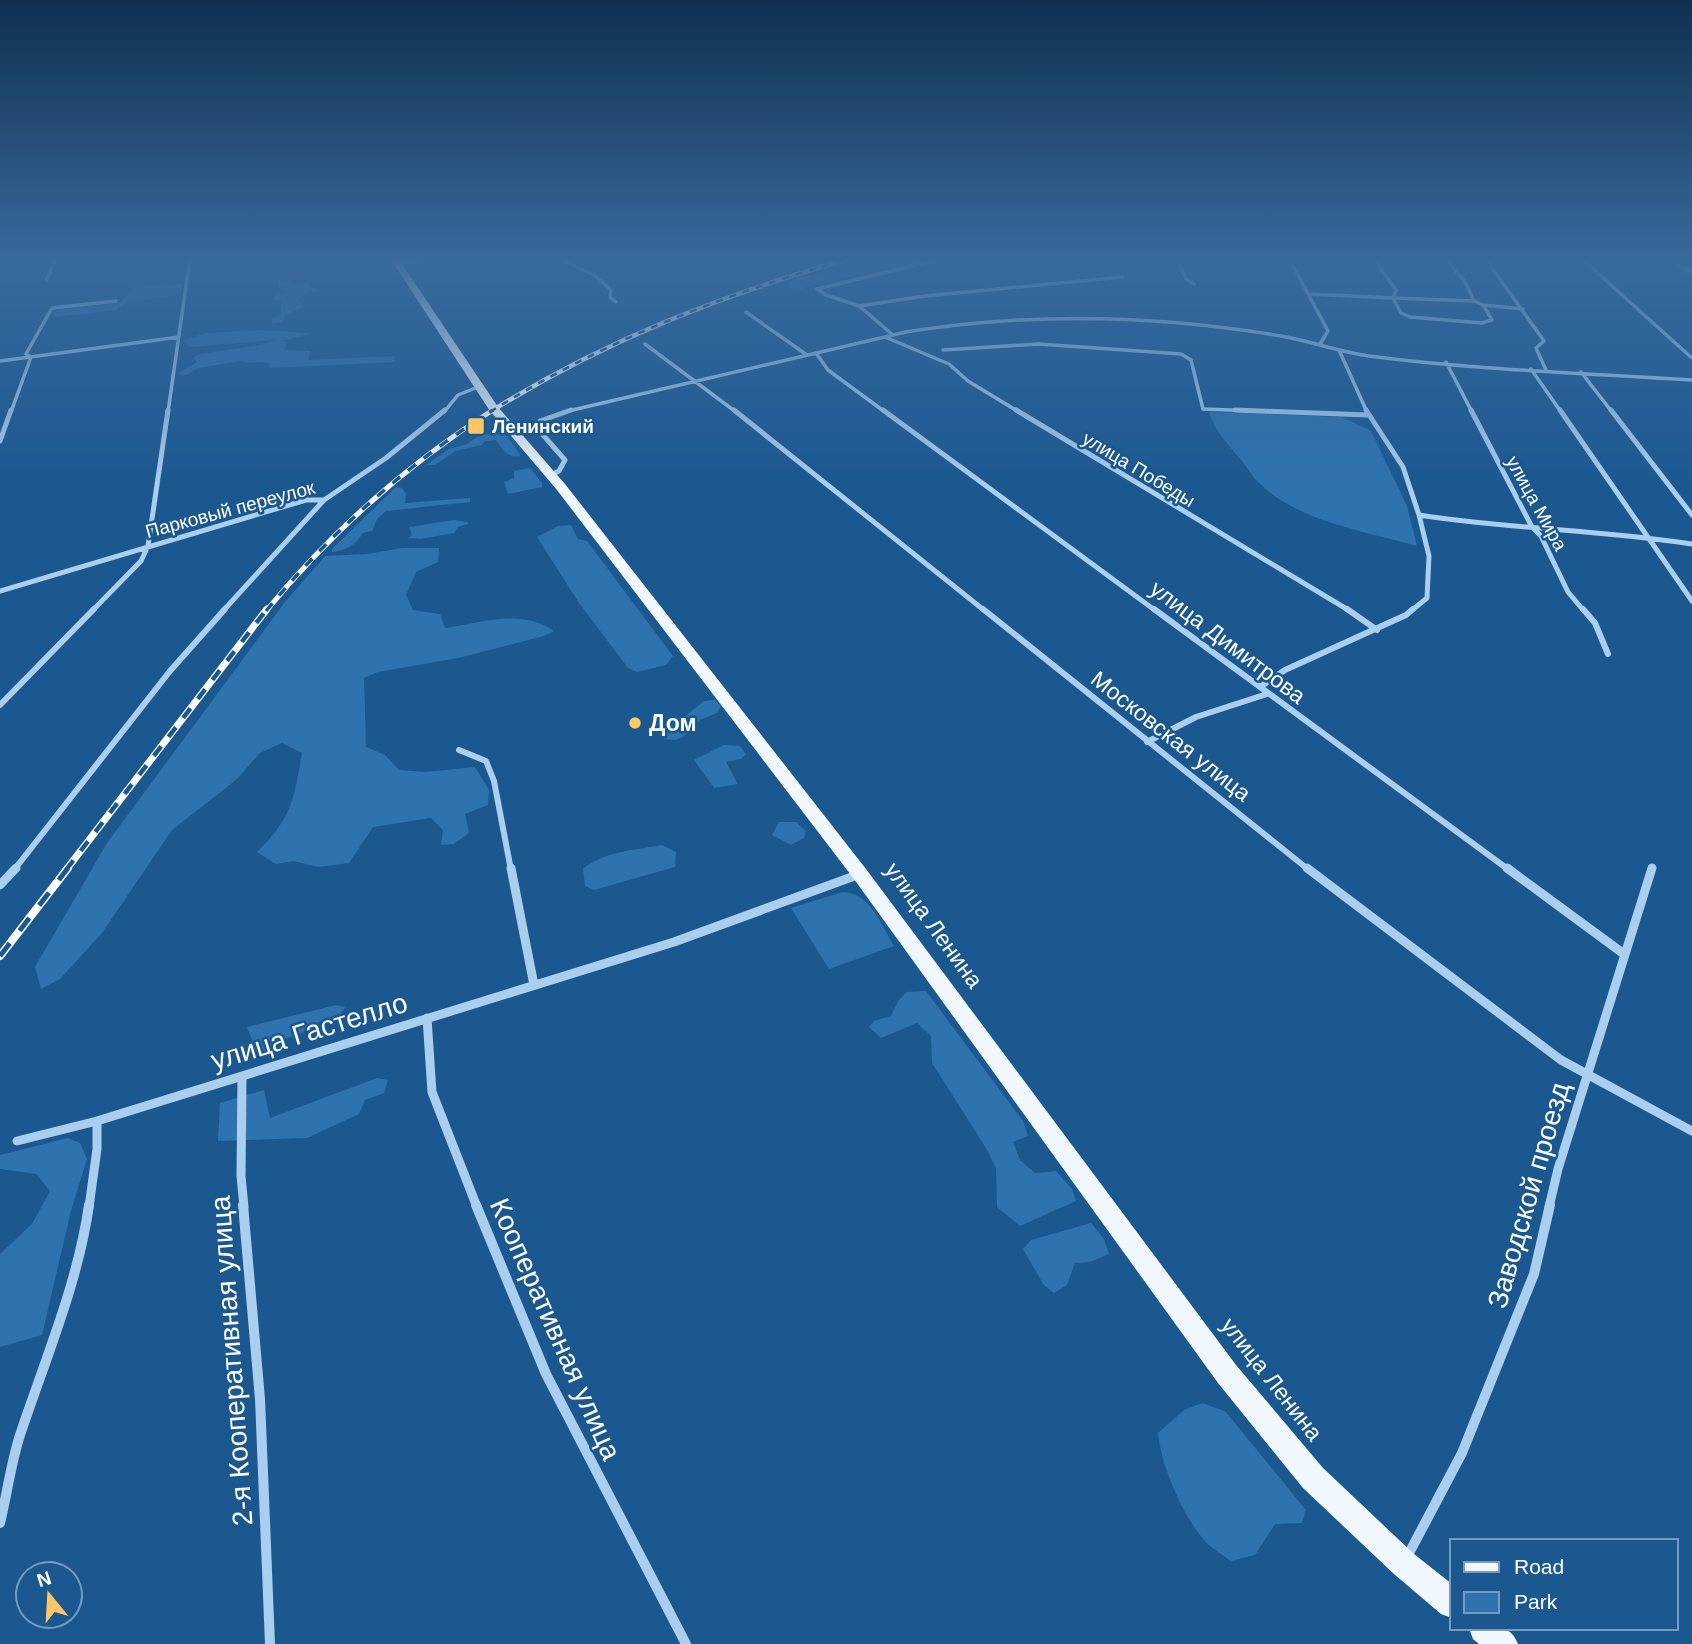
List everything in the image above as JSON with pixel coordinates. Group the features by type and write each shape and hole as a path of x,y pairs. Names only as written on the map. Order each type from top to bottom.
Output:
{"main road":[{"name":"улица Ленина","path":"444,335 478,387 551,475 860,874 1227,1374 1314,1478 1404,1564 1450,1601"},
{"path":"1486,1630 1503,1644"}],"street":[{"path":"31,357 26,354 37,335"},
{"path":"778,335 807,355"},
{"path":"551,475 559,471 565,460 537,428 540,421 559,413 893,335"},
{"path":"1270,335 1320,344 1339,351 1531,369 1692,380"},
{"path":"1320,344 1326,335"},
{"path":"1540,335 1544,341 1536,348 1546,370"},
{"path":"1666,335 1692,358"},
{"path":"0,361 179,337 148,546 141,561 0,705"},
{"name":"улица Победы","path":"884,337 949,364 968,381 1316,593 1340,604 1377,630"},
{"name":"Московская улица","path":"645,344 1354,905 1550,1052 1587,1075 1692,1131"},
{"path":"943,350 1040,344 1171,352 1192,360 1203,410 1368,415"},
{"path":"1259,687 1285,670 1406,615 1427,598 1429,556 1403,467 1368,415 1339,351"},
{"name":"улица Димитрова","path":"816,353 828,370 1624,954"},
{"path":"0,441 31,357"},
{"name":"улица Мира","path":"1446,362 1532,527 1541,536 1568,592 1595,623 1608,654"},
{"path":"1531,369 1692,601"},
{"path":"1581,373 1692,515"},
{"name":"Парковый переулок","path":"0,591 306,500 324,500 441,415 458,395 478,387"},
{"path":"0,885 170,671 237,593 324,500"},
{"path":"1419,515 1476,524 1646,537 1692,544"},
{"path":"1147,742 1196,717 1267,694"},
{"path":"459,750 486,761 494,781 534,985"},
{"name":"Заводской проезд","path":"1404,1564 1462,1453 1534,1274 1558,1169 1652,867"},
{"name":"улица Гастелло","path":"17,1141 97,1121 674,942 860,874"},
{"name":"Кооперативная улица","path":"426,1018 432,1092 546,1374 686,1644"},
{"name":"2-я Кооперативная улица","path":"242,1076 240,1176 260,1399 270,1644"},
{"path":"0,1523 19,1438 51,1347 86,1226 97,1149 97,1121"}],"green space":[{"path":"201,335 306,335 283,341 288,342 284,350 310,351 308,360 394,356 395,362 270,368 269,363 241,361 198,368 186,375 177,374 197,362 193,358 200,354 276,340 190,347 183,340"},
{"path":"1209,412 1342,417 1371,431 1407,506 1417,546 1312,516 1274,496 1256,480 1223,438"},
{"path":"505,433 521,456 509,454 496,440 485,441 482,445 455,451 435,465 426,465 449,449 467,444 480,435"},
{"path":"530,468 542,483 542,487 508,494 504,482 514,478 514,471"},
{"path":"396,487 402,488 406,494 405,503 470,498 470,502 386,511 377,519 372,531 363,533 346,549 332,552 332,549"},
{"path":"454,520 468,524 458,527 454,533 421,539 408,538 412,535 409,527"},
{"path":"571,525 578,539 587,541 673,656 666,665 637,672 628,668 579,603 537,537 558,526"},
{"path":"402,548 439,548 438,562 416,572 406,595 413,610 440,614 445,628 515,619 541,624 554,631 544,636 458,658 378,672 364,678 366,747 385,755 399,770 426,772 475,767 489,790 488,805 465,814 469,833 454,844 441,845 443,830 431,818 373,827 349,863 318,867 293,861 276,864 257,852 278,829 290,807 302,753 282,743 260,753 236,780 172,830 102,933 60,979 41,989 35,967 107,843 285,602 325,556 367,554"},
{"path":"715,700 721,706 717,713 700,720 679,739 660,737 659,727 683,718 704,701"},
{"path":"724,745 740,746 746,754 741,759 726,762 738,784 714,788 694,760"},
{"path":"779,822 796,822 806,831 804,838 791,845 772,835"},
{"path":"662,845 676,852 675,867 594,890 585,886 583,869 591,863 621,852"},
{"path":"843,892 861,898 868,904 894,946 829,969 791,908"},
{"path":"926,991 1023,1121 1028,1136 1013,1142 1020,1160 1035,1173 1056,1171 1072,1189 1076,1201 1020,1226 997,1207 996,1168 932,1063 931,1036 917,1023 881,1038 869,1027 874,1021 891,1016 899,1000 907,992"},
{"path":"336,1005 345,1007 340,1015 320,1021 309,1030 285,1039 275,1048 263,1051 255,1047 247,1027"},
{"path":"377,1078 388,1080 384,1093 365,1100 359,1114 307,1138 218,1141 220,1103 264,1090 270,1118"},
{"path":"68,1138 80,1143 87,1159 71,1211 42,1335 0,1347 0,1254 32,1224 50,1191 36,1174 0,1169 0,1155"},
{"path":"1091,1223 1104,1239 1109,1254 1090,1262 1075,1263 1067,1285 1054,1293 1043,1284 1023,1249 1031,1240"},
{"path":"1202,1403 1225,1411 1306,1510 1302,1523 1275,1524 1255,1555 1231,1561 1208,1544 1181,1505 1168,1475 1158,1433 1184,1410"}],"railway":[{"path":"490,412 576,363 636,335"},
{"path":"266,611 343,527 371,502 430,454 493,410"},
{"path":"66,870 267,609"},
{"path":"0,956 68,868"}],"place":[{"name":"Ленинский","path":"476,426"},
{"name":"Дом","path":"635,723"}]}
